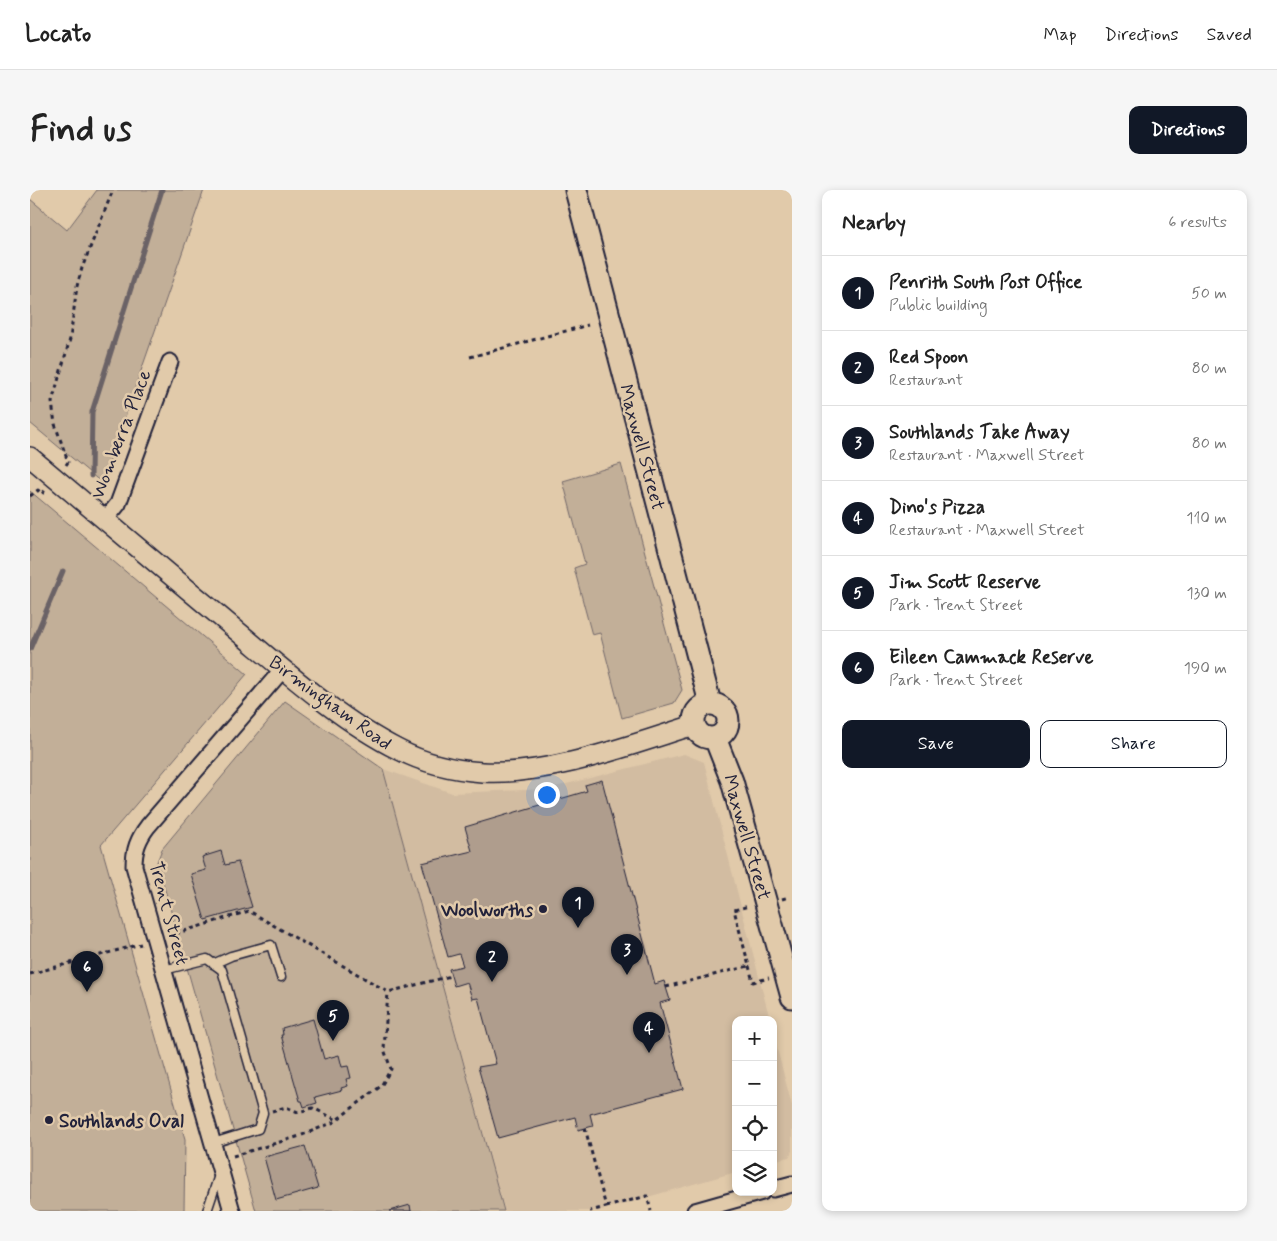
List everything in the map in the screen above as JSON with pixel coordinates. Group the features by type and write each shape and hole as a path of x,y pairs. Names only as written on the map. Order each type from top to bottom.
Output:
{"main road":[{"name":"Maxwell Street","path":"576,190 710,703"},
{"path":"710,703 724,709 728,718 724,733 715,738 704,737 694,725 697,710 710,703"},
{"name":"Maxwell Street","path":"715,738 732,781 786,950 792,997"}],"street":[{"name":"Womberra Place","path":"105,520 118,504 170,362"},
{"name":"Birmingham Road","path":"30,457 283,669 346,718 402,752 463,770 501,772 549,767 694,725"},
{"name":"Trent Street","path":"232,1211 134,866 136,845 148,826 283,669"},
{"path":"777,1188 792,1184"},
{"path":"695,1211 748,1196"}],"lane":[{"path":"213,964 231,956 271,945 280,977"},
{"path":"164,970 207,959 222,970 263,1113 258,1129 213,1143"},
{"path":"207,1211 220,1165"}],"path":[{"path":"68,462 55,424 52,402 70,339 77,286 82,268 113,190"},
{"path":"470,357 588,325"},
{"path":"30,496 38,490 42,494"},
{"path":"749,906 734,910 752,978"},
{"path":"666,987 749,966"},
{"path":"220,1165 300,1136 337,1120 381,1086 391,1069 384,1048 388,992"},
{"path":"263,1113 286,1107 298,1112 313,1108 337,1120"},
{"path":"585,1128 606,1207"},
{"path":"590,1211 647,1196 651,1211"}],"shaded area":[{"path":"97,190 204,190 102,483 30,423 30,199 67,230"},
{"path":"621,464 682,690 674,703 622,718 600,633 592,635 574,568 585,564 563,481"},
{"path":"30,491 247,674 101,845 185,1139 184,1211 30,1211"},
{"path":"285,701 383,769 504,1211 256,1211 157,862 162,849"},
{"path":"684,754 704,762 769,1016 732,1016 732,1173 598,1211 505,1211 383,769 452,793 547,789"},
{"path":"777,1048 792,1106 792,1151 789,1157 777,1160"}],"building":[{"path":"602,780 655,984 664,981 670,1000 660,1003 683,1089 590,1114 593,1126 578,1130 575,1117 498,1138 478,1067 496,1064 478,998 472,999 467,982 454,986 449,969 463,966 459,954 448,957 422,863 472,851 465,827 587,791 585,785"},
{"path":"221,851 225,865 238,862 252,907 205,920 191,874 206,870 202,857"},
{"path":"313,1019 324,1059 339,1055 342,1067 348,1066 351,1078 346,1079 348,1086 341,1088 342,1090 315,1097 317,1103 304,1107 302,1101 300,1101 281,1035 283,1035 282,1028"},
{"path":"305,1146 318,1188 276,1200 264,1157"},
{"path":"410,1205 411,1211 389,1211"}],"waterway":[{"path":"91,476 92,412 162,190"},
{"path":"30,649 63,571"}],"place":[{"name":"Woolworths","path":"543,909"},
{"name":"Penrith South Post Office","path":"578,928"},
{"name":"Southlands Take Away","path":"627,975"},
{"name":"Red Spoon","path":"492,982"},
{"name":"Eileen Cammack Reserve","path":"87,992"},
{"name":"Jim Scott Reserve","path":"333,1041"},
{"name":"Dino's Pizza","path":"649,1053"},
{"name":"Southlands Oval","path":"49,1120"}]}
